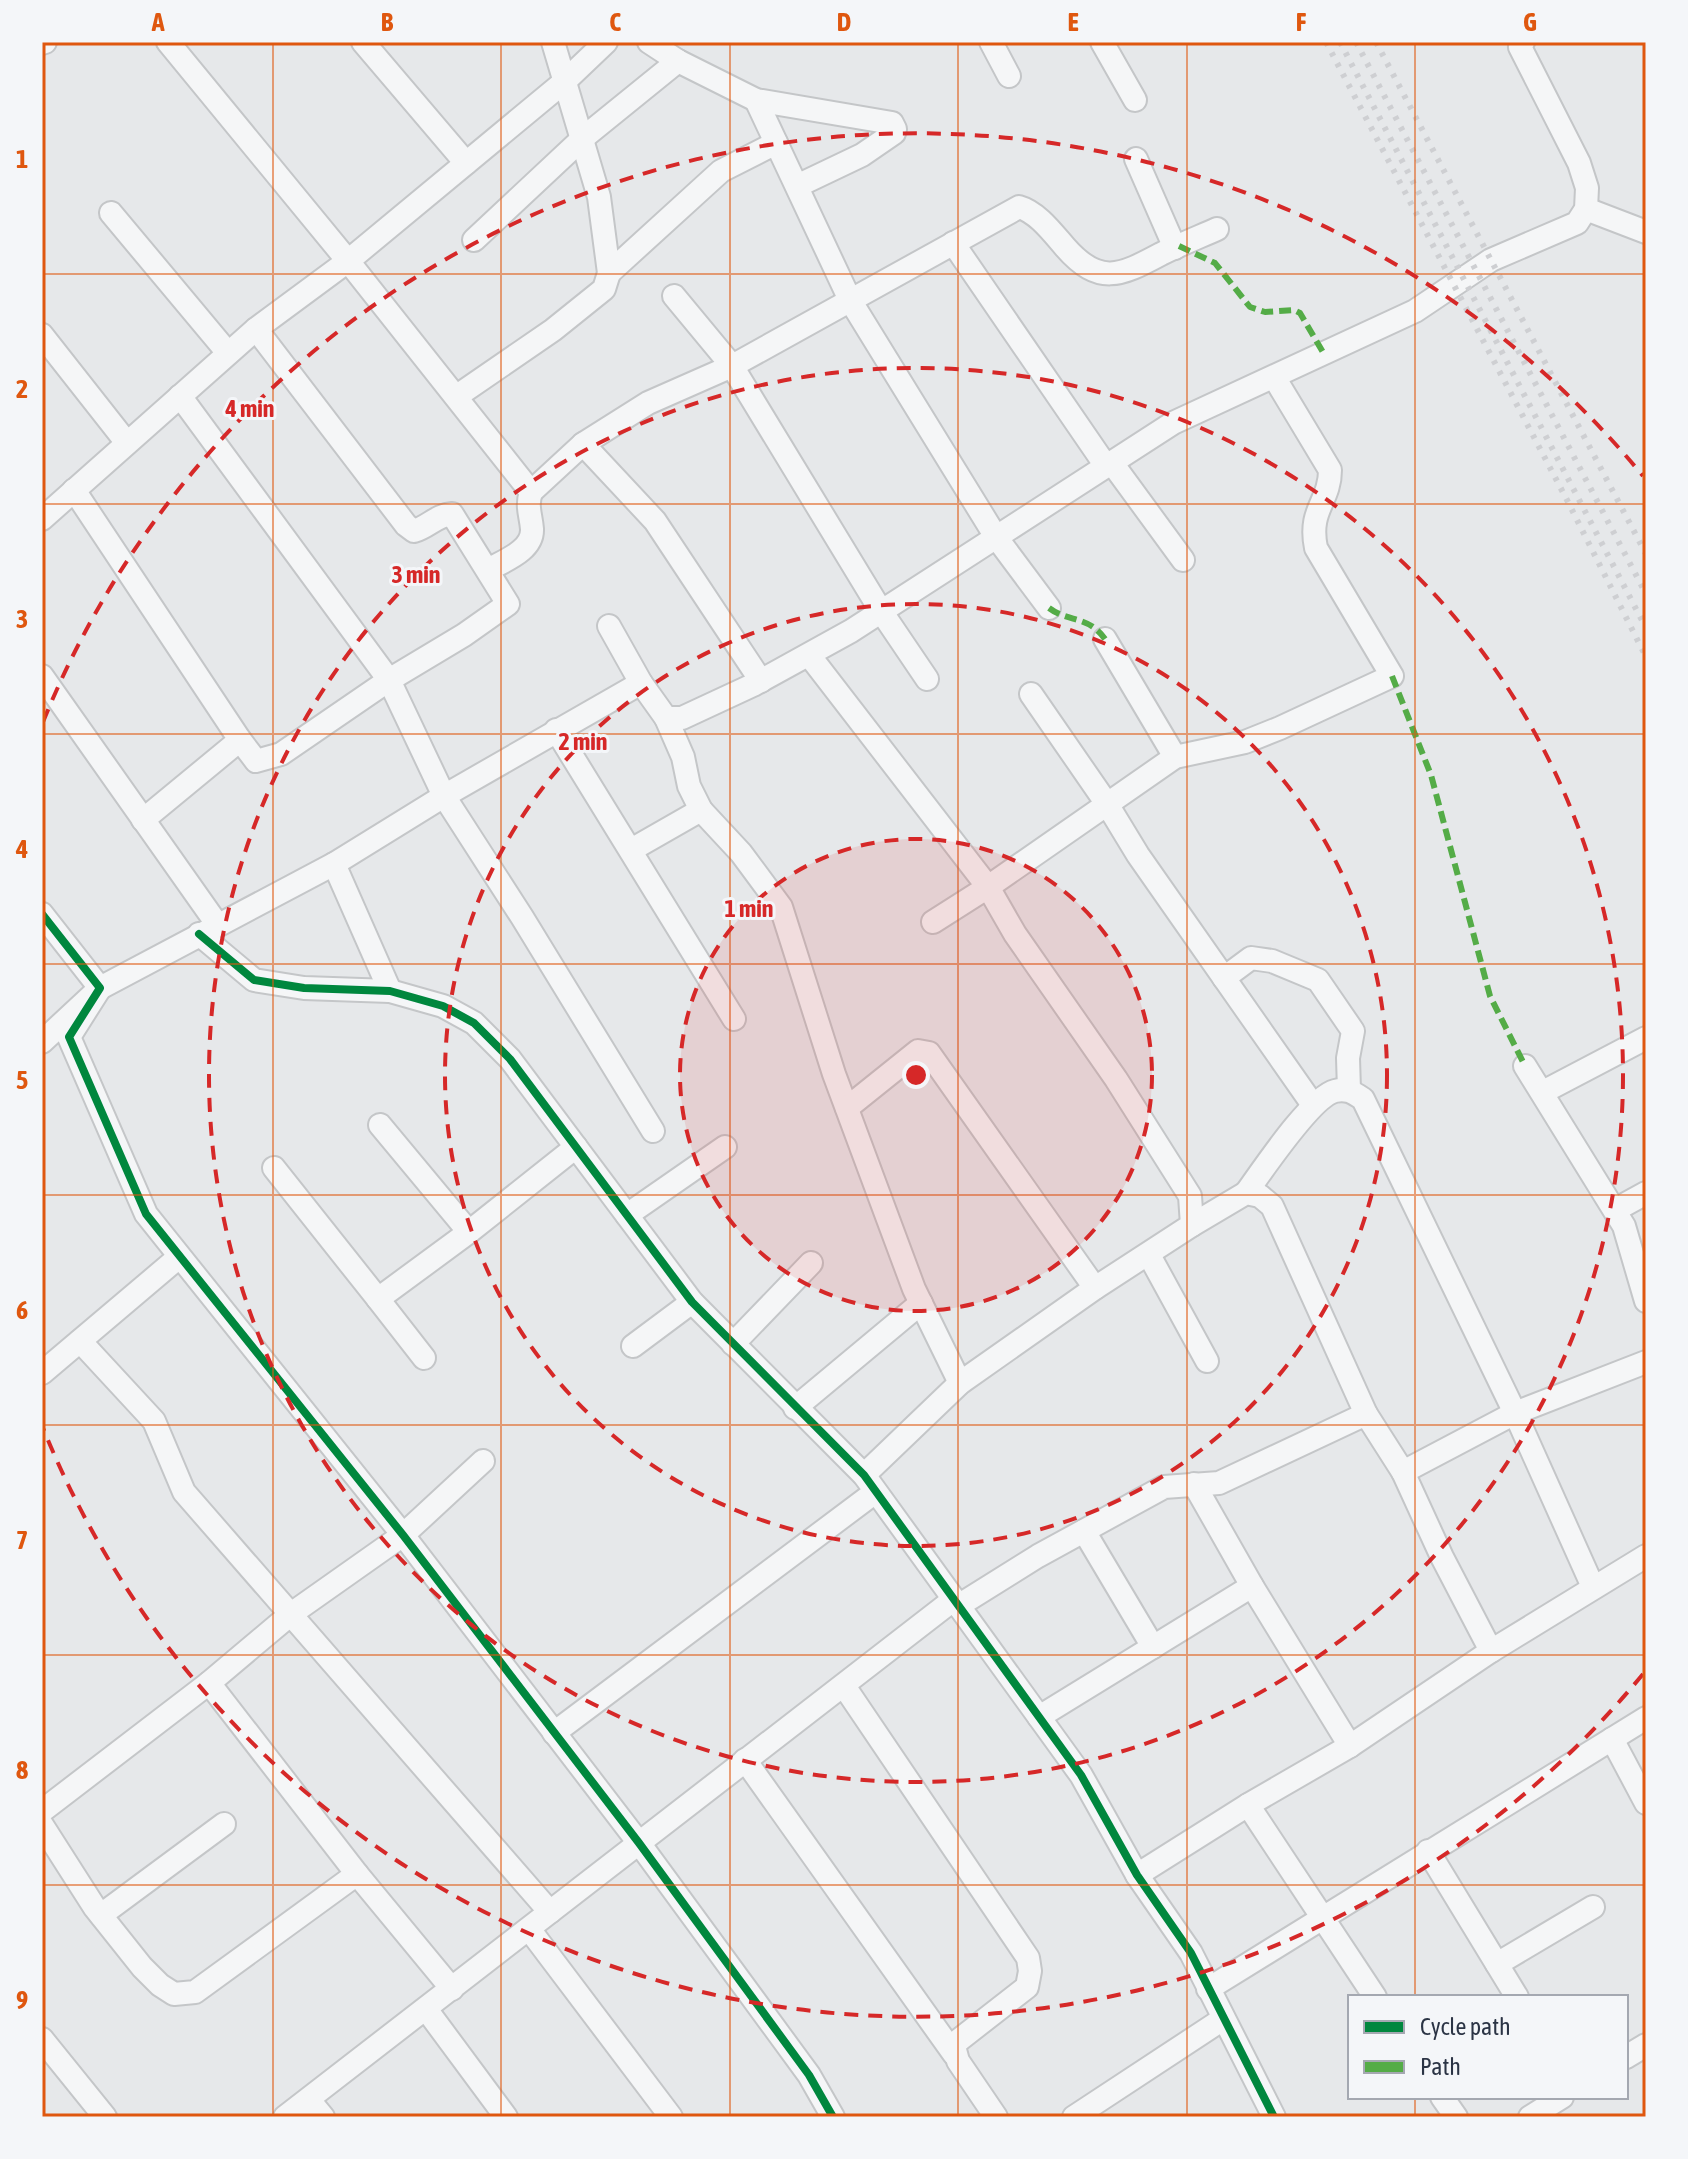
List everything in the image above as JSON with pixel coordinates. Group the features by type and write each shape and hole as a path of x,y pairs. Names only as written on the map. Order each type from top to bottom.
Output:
{"street":[{"path":"168,42 457,396 531,492"},
{"path":"363,42 466,163"},
{"path":"457,396 542,338 604,289 609,273 599,197 553,42"},
{"path":"42,519 256,329 348,261 564,82 606,42"},
{"path":"649,42 678,61 756,100 892,123 894,133 862,155 797,186"},
{"path":"991,42 1009,76"},
{"path":"1102,42 1135,100"},
{"path":"666,718 682,718 809,655 1173,423 1415,311 1491,260 1577,223 1586,209 1587,188 1579,163 1520,47 1523,42"},
{"path":"474,240 583,138 678,61"},
{"path":"756,100 850,300 996,537 1049,608"},
{"path":"609,273 721,171 776,143"},
{"path":"1136,159 1175,248"},
{"path":"488,570 527,547 532,526 527,513 531,492 583,444 648,403 732,366 1019,207 1036,216 1074,258 1096,273 1109,275 1129,271 1217,229"},
{"path":"1586,209 1646,232"},
{"path":"111,213 228,353"},
{"path":"953,243 1109,464 1183,560"},
{"path":"674,296 732,366 881,611 927,679"},
{"path":"74,490 256,761 281,754 508,604 452,514 444,514 414,531 406,525 256,329"},
{"path":"42,335 127,443"},
{"path":"933,922 1175,757 1257,737 1392,676 1316,548 1312,531 1314,517 1330,485 1330,470 1274,377"},
{"path":"180,396 389,680 444,796 653,1131"},
{"path":"583,444 655,521 761,681"},
{"path":"609,626 641,683 666,718 683,757 689,786 701,810 741,853 781,907 847,1108 921,1303 960,1383"},
{"path":"1105,639 1175,757"},
{"path":"809,655 988,887 1015,934 1116,1079 1190,1196 1192,1225"},
{"path":"42,676 143,820 208,929 254,980 304,988 390,991 443,1006 474,1023 510,1059 692,1302 869,1484 1081,1775 1137,1875 1191,1953 1274,2117"},
{"path":"42,1042 100,988 334,864 444,796 641,683"},
{"path":"1031,694 1107,804 1138,855 1313,1105"},
{"path":"556,730 734,1019"},
{"path":"143,820 240,740"},
{"path":"631,850 701,810"},
{"path":"334,864 390,991"},
{"path":"42,914 100,988"},
{"path":"1224,978 1251,958 1272,961 1318,980 1353,1031 1348,1058 1349,1090"},
{"path":"100,988 69,1037 146,1214 403,1535 639,1843 809,2075 833,2117"},
{"path":"1543,1092 1646,1038"},
{"path":"847,1108 918,1051 929,1053 1095,1288"},
{"path":"1525,1066 1624,1226 1646,1301"},
{"path":"554,1733 869,1484 960,1383 1095,1288 1246,1193 1313,1105 1332,1091 1349,1090 1363,1099 1515,1413 1593,1587"},
{"path":"380,1125 469,1232"},
{"path":"378,1299 576,1147"},
{"path":"627,1215 725,1147"},
{"path":"274,1168 424,1358"},
{"path":"1246,1193 1260,1196 1272,1206 1366,1414 1403,1472 1442,1557 1491,1651"},
{"path":"1615,1210 1646,1193"},
{"path":"1149,1255 1207,1361"},
{"path":"42,1373 179,1257"},
{"path":"733,1344 811,1263"},
{"path":"633,1346 692,1302"},
{"path":"795,1408 921,1303"},
{"path":"80,1341 154,1421 184,1492 550,1912"},
{"path":"1403,1472 1515,1413 1646,1362"},
{"path":"285,2117 316,2108 426,2009 745,1760 955,1603 1164,1487 1219,1483 1366,1414"},
{"path":"42,1811 209,1683 291,1614 403,1535 483,1461"},
{"path":"1194,1484 1350,1746"},
{"path":"1084,1531 1153,1647"},
{"path":"1137,1875 1350,1746 1491,1651 1646,1556"},
{"path":"1039,1717 1252,1586"},
{"path":"209,1683 357,1874 452,1989"},
{"path":"844,1686 1028,1958 1030,1981 1027,1987 959,2040 954,2046 954,2054"},
{"path":"1208,1989 1646,1718"},
{"path":"1612,1739 1646,1803"},
{"path":"745,1760 996,2117"},
{"path":"1248,1805 1374,1995"},
{"path":"101,1915 224,1824"},
{"path":"42,1825 101,1915 160,1985 174,1994 189,1994 357,1874"},
{"path":"1428,1851 1516,1995"},
{"path":"1497,1964 1593,1907"},
{"path":"529,1929 671,2117"},
{"path":"426,2009 506,2117"},
{"path":"1074,2117 1223,2019"},
{"path":"42,2039 105,2117"},
{"path":"1628,2056 1646,2045"},
{"path":"1443,2099 1456,2117"},
{"path":"1530,2117 1559,2099"}],"railway":[{"path":"1326,42 1646,657"},
{"path":"1340,42 1646,628"},
{"path":"1356,42 1646,594"},
{"path":"1376,42 1646,554"}],"marked path":[{"path":"1179,246 1215,263 1250,307 1265,312 1294,310 1300,313 1324,354"},
{"path":"1049,608 1092,626 1105,639"},
{"path":"1392,676 1431,775 1490,996 1525,1066"}],"cycle path":[{"path":"42,914 100,988 69,1037 146,1214 403,1535 639,1843 809,2075 833,2117"},
{"path":"199,934 254,980 304,988 390,991 443,1006 474,1023 510,1059 692,1302 864,1475 1081,1775 1137,1875 1191,1953 1274,2117"}]}
